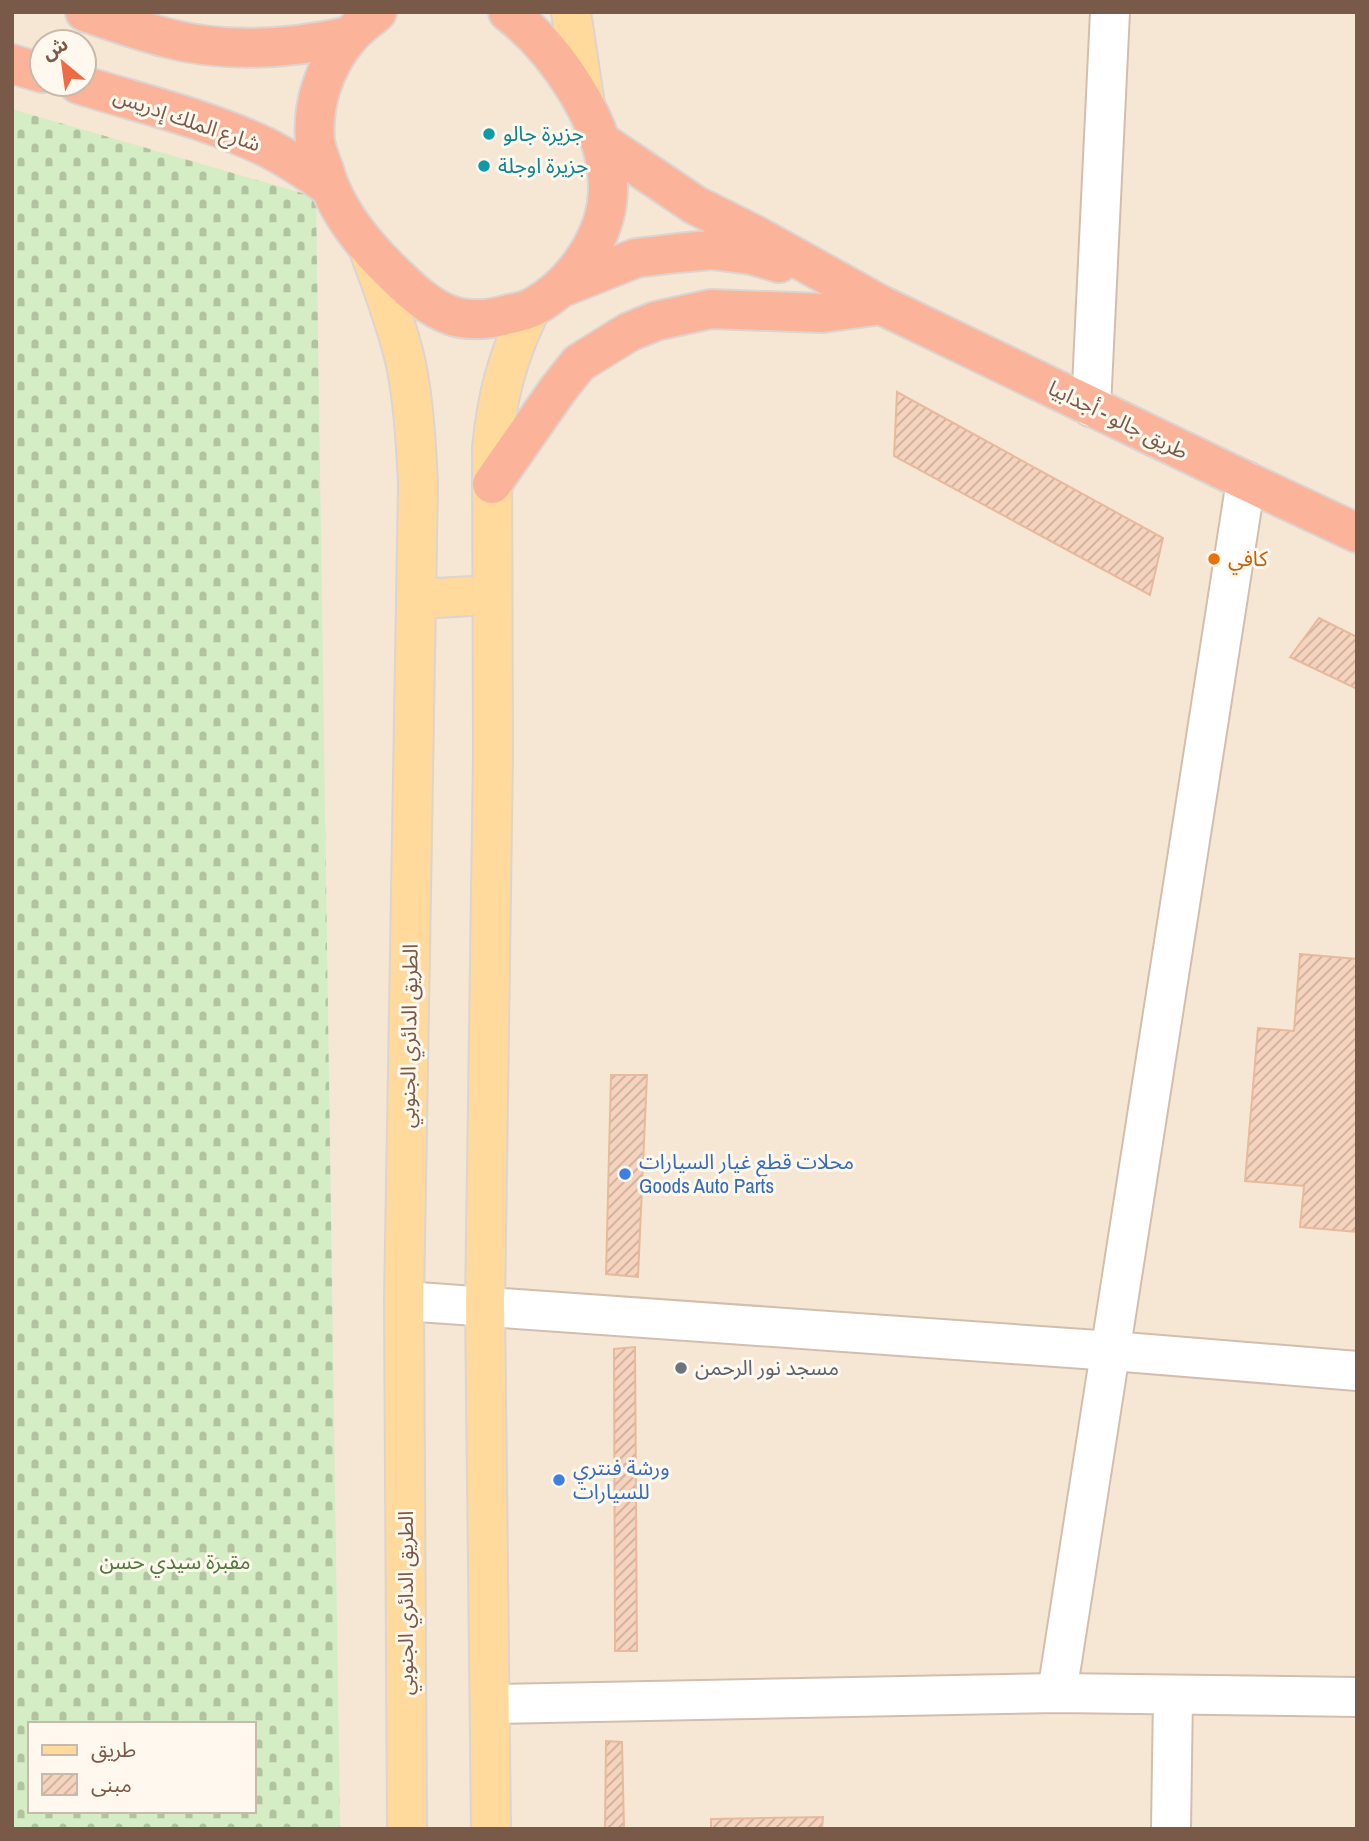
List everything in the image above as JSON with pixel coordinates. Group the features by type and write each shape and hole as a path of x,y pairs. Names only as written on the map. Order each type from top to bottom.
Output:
{"highway":[{"path":"85,12 170,39 242,48 278,48 364,24"},
{"path":"508,12 530,29 557,63 585,105 603,143 608,187 604,219 588,254 546,298"},
{"path":"328,186 315,141 315,107 328,68 364,24"},
{"name":"شارع الملك إدريس","path":"98,90 239,135 270,149 328,186"},
{"name":"طريق جالو - أجدابيا","path":"603,143 695,205 881,304 1357,533"},
{"name":"طريق جالو - أجدابيا","path":"328,186 369,250 418,298 451,316 486,320 546,298 636,258 711,250 752,255 793,268 881,304"},
{"path":"492,484 579,363 629,332 656,321 711,309 822,313 881,304"}],"main road":[{"path":"571,12 585,105"},
{"name":"الطريق الدائري الجنوبي","path":"369,250 390,306 403,353 415,424 418,484 404,1301 407,1829"},
{"path":"491,1829 485,1306 493,755 492,484 495,411 503,376 515,341 546,298"},
{"path":"416,599 492,595"}],"street":[{"path":"1091,407 1110,12"},
{"path":"1057,1693 1245,481"},
{"path":"404,1301 1357,1371"},
{"path":"491,1704 1057,1693 1357,1697"},
{"path":"1171,1829 1173,1695"}],"shaded area":[{"path":"12,12 1357,12 1357,1829 12,1829"}],"green space":[{"name":"مقبرة سيدي حسن","path":"12,109 316,197 340,1829 12,1829"}],"building":[{"path":"897,392 1163,538 1150,595 894,456"},
{"path":"1319,618 1357,637 1357,689 1290,657"},
{"path":"1300,954 1357,959 1357,1232 1300,1227 1304,1186 1245,1181 1258,1028 1294,1031"},
{"name":"محلات قطع غيار السيارات Goods Auto Parts","path":"611,1075 647,1075 638,1277 606,1274"},
{"path":"635,1347 637,1651 615,1651 614,1349"},
{"path":"606,1741 622,1742 624,1829 605,1829"},
{"path":"823,1817 822,1829 711,1829 711,1819"}],"place":[{"name":"جزيرة جالو","path":"489,134"},
{"name":"جزيرة اوجلة","path":"484,166"},
{"name":"كافي","path":"1214,559"},
{"name":"محلات قطع غيار السيارات Goods Auto Parts","path":"625,1174"},
{"name":"مسجد نور الرحمن","path":"681,1368"},
{"name":"ورشة فنتري للسيارات","path":"559,1480"}]}
